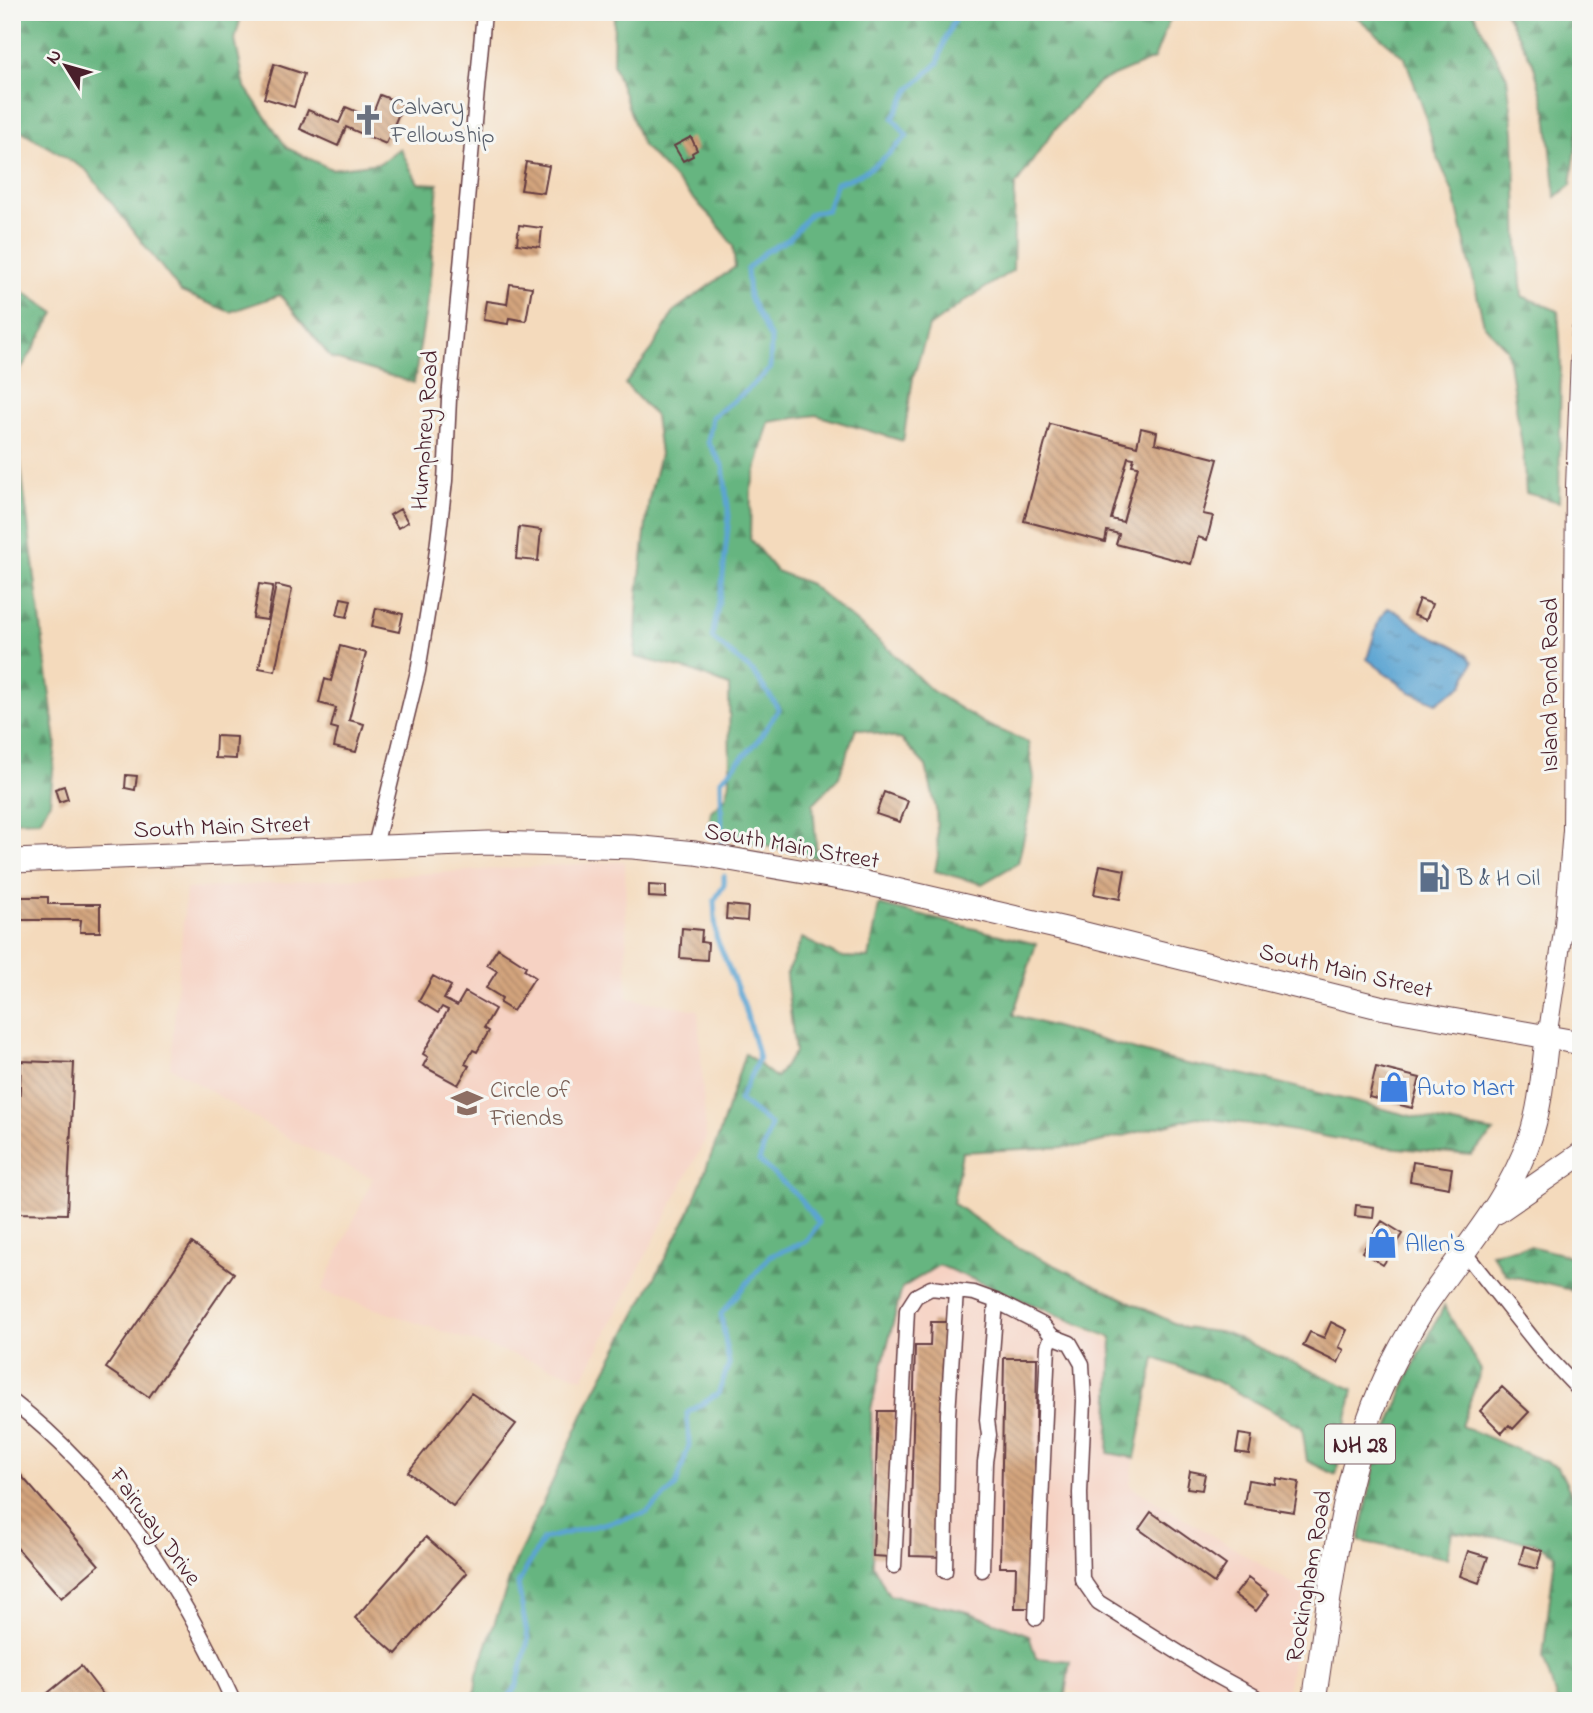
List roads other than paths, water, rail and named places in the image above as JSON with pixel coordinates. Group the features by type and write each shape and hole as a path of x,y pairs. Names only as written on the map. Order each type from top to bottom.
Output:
{"main road":[{"name":"South Main Street","path":"12,861 489,842 664,850 726,858 883,887 1380,1007 1547,1038"},
{"path":"1547,1038 1581,1043"},
{"name":"Rockingham Road","path":"1314,1701 1341,1530 1363,1436 1373,1407 1396,1355 1423,1310 1507,1188 1531,1137 1547,1038"},
{"name":"NH 28","path":"1488,1218 1581,1154"}],"street":[{"name":"Humphrey Road","path":"375,846 415,683 435,566 445,481 449,400 484,12"},
{"name":"Island Pond Road","path":"1547,1038 1564,925 1572,846 1575,487 1581,330"},
{"path":"1464,1252 1544,1353 1581,1392"},
{"path":"894,1566 907,1310 916,1296 931,1288 974,1293 1043,1325 1052,1336 1070,1343 1082,1364 1082,1579 1098,1602 1208,1671 1263,1701"},
{"path":"945,1571 948,1414 956,1292"},
{"path":"982,1570 985,1462 989,1435 987,1420 996,1301"},
{"path":"1036,1618 1048,1346 1052,1336"},
{"name":"Fairway Drive","path":"12,1401 65,1446 139,1535 175,1587 233,1701"}],"water":[{"path":"1388,608 1468,656 1473,662 1463,685 1436,703 1410,692 1367,659 1379,619"}],"waterway":[{"path":"722,842 721,780 756,743 779,709 754,673 712,638 722,585 729,516 723,466 708,442 712,417 770,369 771,339 749,297 747,269 765,252 789,239 811,213 827,210 836,183 857,176 875,165 907,136 893,118 910,89 938,63 958,12"},
{"path":"506,1701 517,1685 528,1640 518,1584 543,1539 646,1513 676,1486 689,1445 687,1413 718,1394 729,1364 721,1314 770,1256 805,1242 819,1223 797,1195 759,1161 771,1125 739,1100 759,1058 744,1004 716,937 714,901 724,885 724,876"}],"place":[{"name":"Calvary Fellowship","path":"368,120"},
{"name":"B & H Oil","path":"1434,877"},
{"name":"Auto Mart","path":"1394,1087"},
{"name":"Circle of Friends","path":"467,1103"},
{"name":"Allen's","path":"1382,1243"}]}
